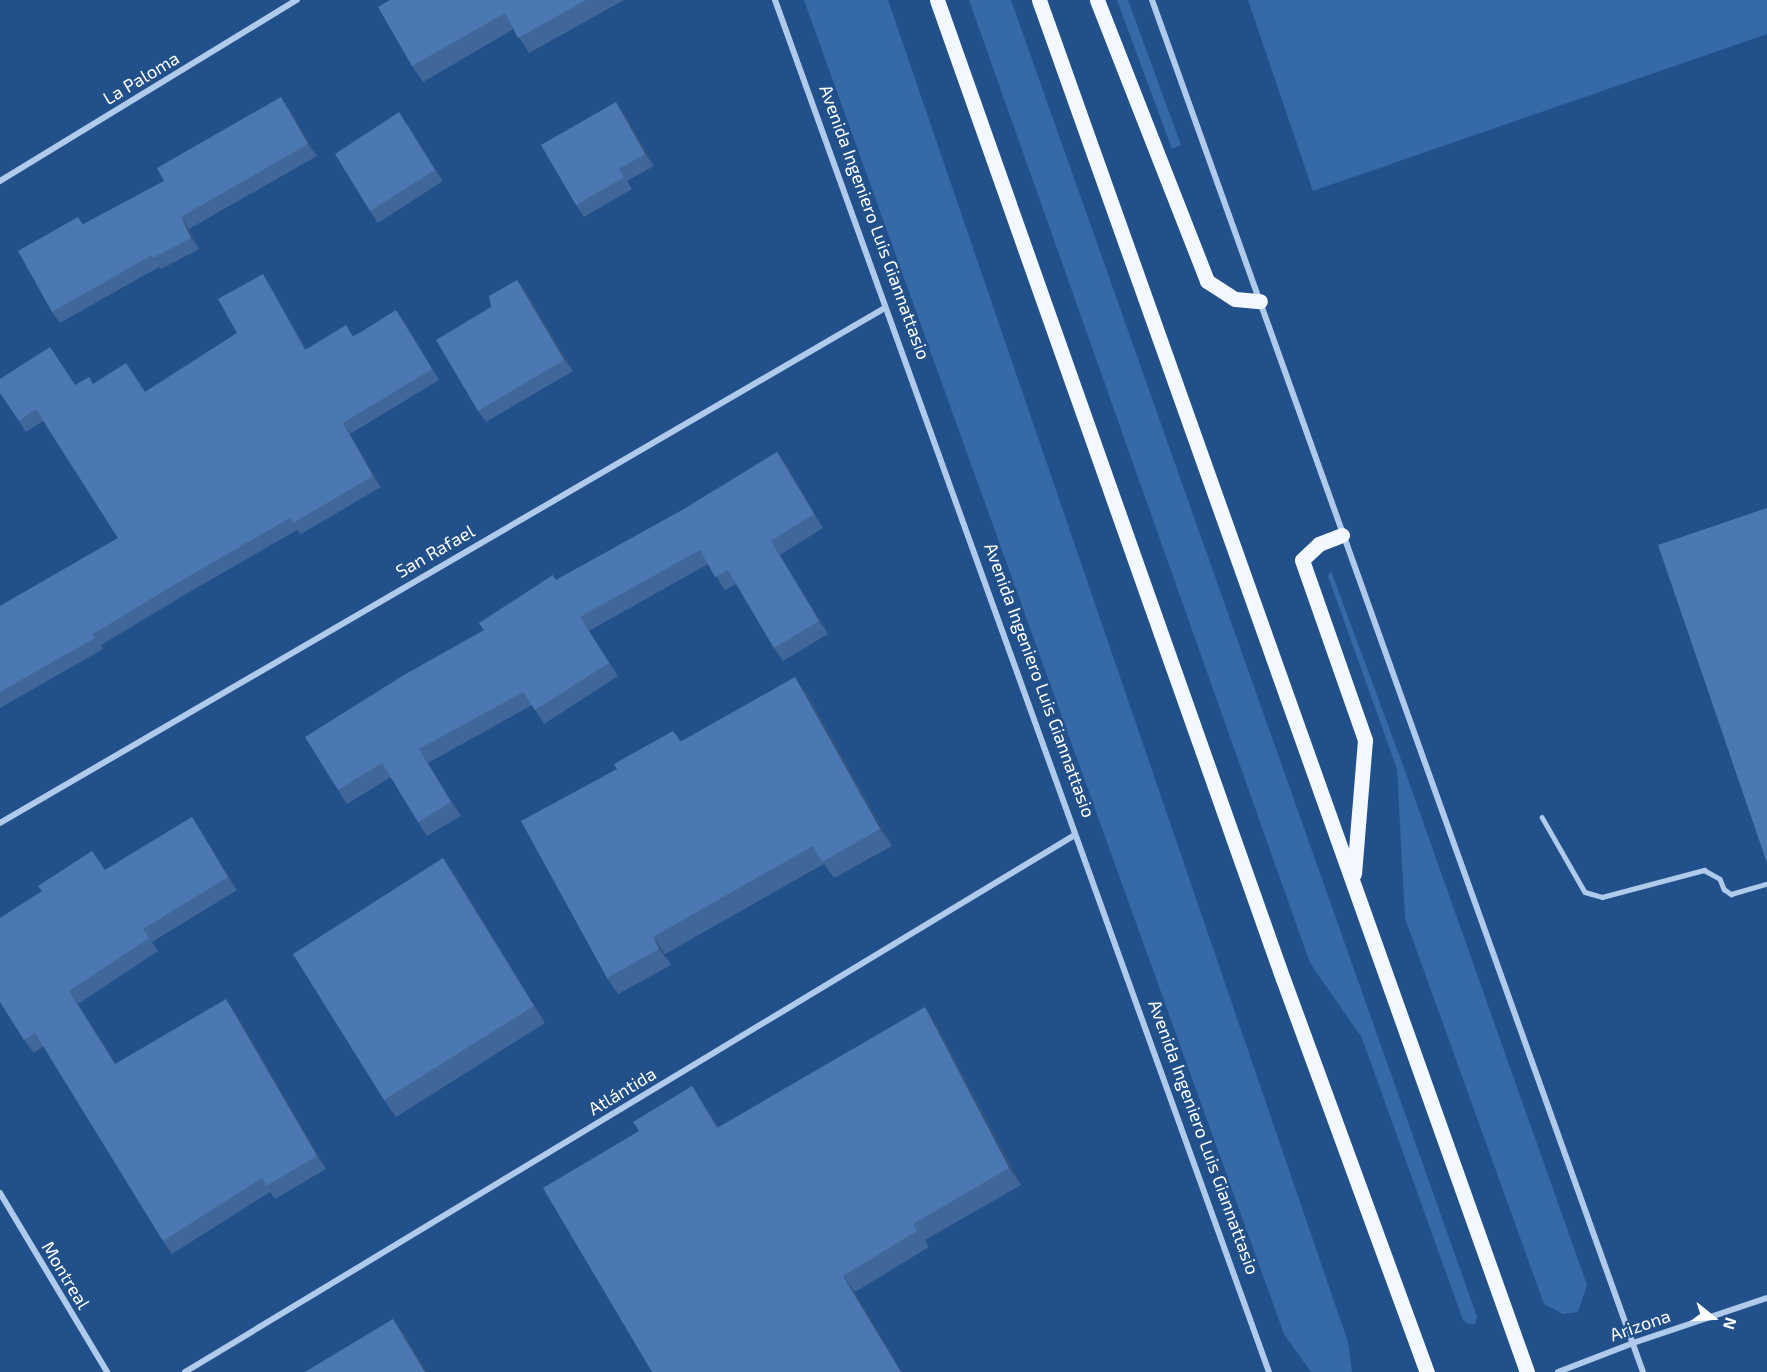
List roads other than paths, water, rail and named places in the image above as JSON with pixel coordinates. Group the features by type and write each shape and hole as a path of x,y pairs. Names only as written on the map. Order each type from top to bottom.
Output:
{"main road":[{"path":"937,0 1275,957 1427,1372"},
{"path":"1039,0 1354,880 1527,1372"},
{"path":"1097,0 1207,281 1235,299 1260,301"},
{"path":"1342,535 1319,544 1302,560 1365,740 1354,880"}],"street":[{"name":"La Paloma","path":"0,181 297,0"},
{"name":"Avenida Ingeniero Luis Giannattasio","path":"775,0 1266,1371"},
{"path":"1152,0 1643,1372"},
{"name":"San Rafael","path":"0,823 885,308"},
{"name":"Atlántida","path":"185,1372 1075,835"},
{"name":"Montreal","path":"0,1193 106,1372"},
{"name":"Arizona","path":"1558,1372 1633,1343 1767,1298"}],"lane":[{"path":"1542,817 1585,892 1602,897 1704,870 1720,879 1724,889 1731,894 1767,884"}]}
